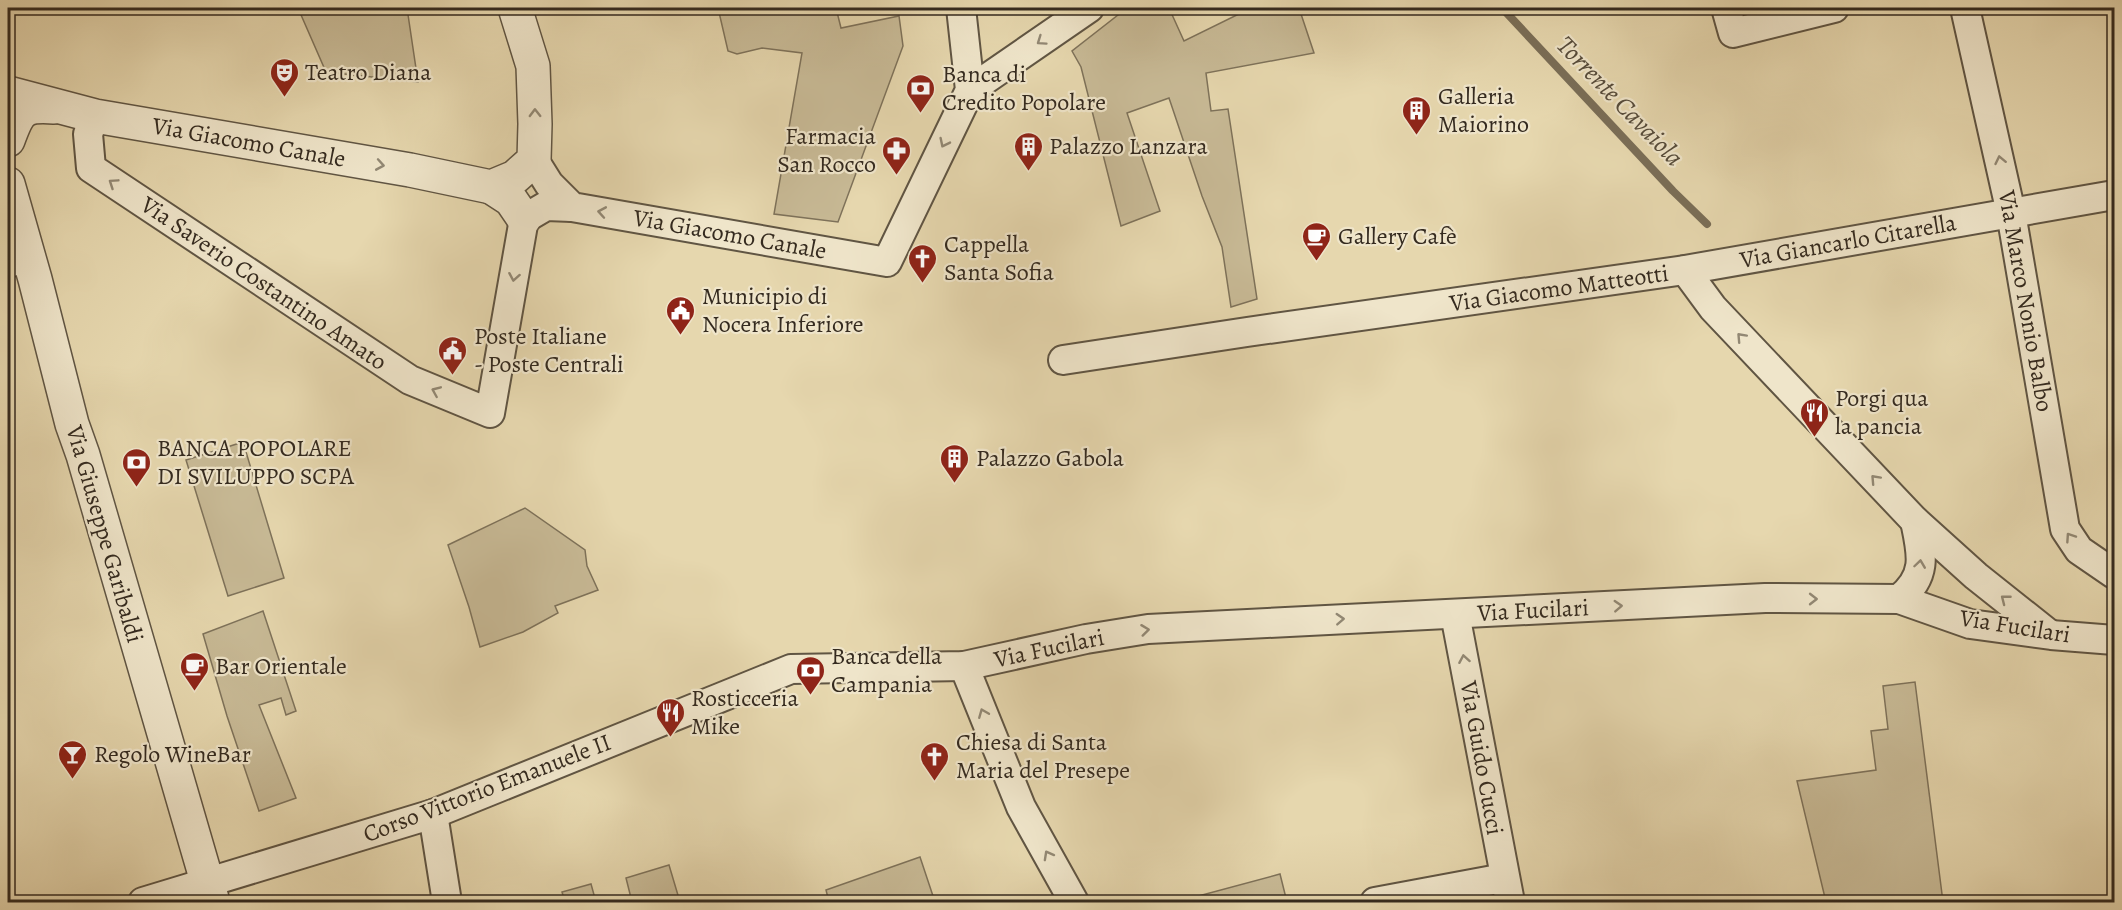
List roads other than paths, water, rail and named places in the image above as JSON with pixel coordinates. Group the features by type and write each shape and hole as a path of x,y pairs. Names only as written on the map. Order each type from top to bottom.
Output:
{"street":[{"path":"515,8 532,66 534,160 549,184 572,207"},
{"path":"961,8 970,90 1089,8"},
{"path":"1726,8 1733,33 1834,8"},
{"name":"Via Marco Nonio Balbo","path":"1965,8 2011,213 2065,529 2079,550 2115,574"},
{"name":"Via Giacomo Canale","path":"8,93 94,116 410,170 491,187 511,200 524,219 546,206 572,207 887,262 970,90"},
{"path":"8,140 18,116 32,106 54,106"},
{"name":"Via Saverio Costantino Amato","path":"94,116 88,134 91,168 410,380 490,413 524,219"},
{"path":"491,187 515,177 534,160"},
{"name":"Via Giuseppe Garibaldi","path":"8,184 18,260 83,455 211,893"},
{"name":"Via Giancarlo Citarella","path":"1685,270 2115,195"},
{"name":"Via Giacomo Matteotti","path":"1064,360 1685,270 1713,308 1915,522 1976,576 2050,635"},
{"path":"1899,599 1913,588 1919,572 1921,554 1915,522"},
{"name":"Via Fucilari","path":"791,669 964,666 1086,639 1148,629 1765,598 1899,599 1970,624 2050,635 2110,636"},
{"name":"Via Guido Cucci","path":"1455,614 1507,890"},
{"path":"964,666 1021,807 1074,903"},
{"name":"Corso Vittorio Emanuele II","path":"142,903 211,893 433,814 791,669"},
{"path":"433,814 447,903"},
{"path":"1375,903 1507,890"}],"waterway":[{"name":"Torrente Cavaiola","path":"1502,8 1673,191 1707,224"}],"place":[{"name":"Teatro Diana","path":"284,98"},
{"name":"Banca di Credito Popolare","path":"921,114"},
{"name":"Galleria Maiorino","path":"1417,136"},
{"name":"Palazzo Lanzara","path":"1028,172"},
{"name":"Farmacia San Rocco","path":"897,176"},
{"name":"Gallery Cafè","path":"1317,262"},
{"name":"Cappella Santa Sofia","path":"923,284"},
{"name":"Municipio di Nocera Inferiore","path":"681,336"},
{"name":"Poste Italiane - Poste Centrali","path":"453,376"},
{"name":"Porgi qua la pancia","path":"1814,438"},
{"name":"Palazzo Gabola","path":"955,484"},
{"name":"BANCA POPOLARE DI SVILUPPO SCPA","path":"136,488"},
{"name":"Bar Orientale","path":"194,692"},
{"name":"Banca della Campania","path":"810,696"},
{"name":"Rosticceria Mike","path":"670,738"},
{"name":"Regolo WineBar","path":"73,780"},
{"name":"Chiesa di Santa Maria del Presepe","path":"935,782"}]}
